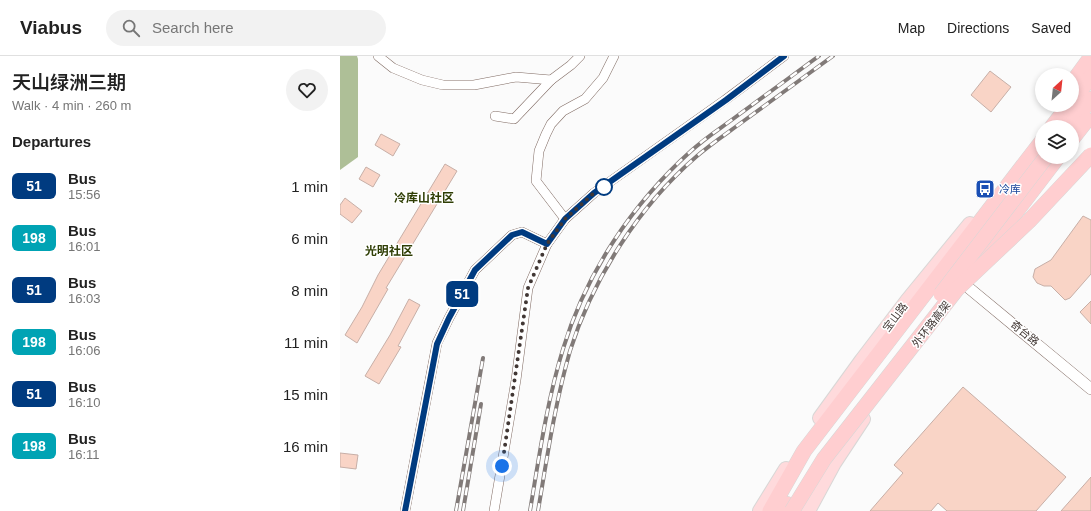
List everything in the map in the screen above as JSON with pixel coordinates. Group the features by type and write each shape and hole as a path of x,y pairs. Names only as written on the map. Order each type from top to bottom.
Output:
{"highway":[{"path":"1079,73 1091,57"},
{"path":"1079,92 1091,76"},
{"path":"1074,120 1091,99"},
{"path":"1057,120 1064,112"},
{"path":"1079,130 1091,115"},
{"path":"1011,173 1035,137"},
{"path":"777,510 804,451 1035,149"},
{"name":"外环路高架","path":"777,510 824,459 957,289 1029,221 1091,155"},
{"name":"外环路高架","path":"802,511 834,456 968,288 1091,163"},
{"path":"777,510 814,458 1041,164"},
{"path":"958,278 1006,225 1053,164"}],"main road":[{"path":"1079,84 1091,68"},
{"path":"1067,120 1091,88"},
{"path":"1051,120 1058,112"},
{"name":"宝山路","path":"777,510 792,459 862,360 907,301 1035,141"},
{"path":"808,511 834,462 886,383 927,326 1016,189 1035,163"}],"street":[{"path":"378,56 393,68 422,80 443,85 474,85 516,77 551,80"},
{"path":"495,116 514,119 551,80 572,65 580,56"},
{"path":"565,219 536,181 539,151 552,124 563,111 584,99 603,78 614,56"},
{"path":"494,511 516,380 528,288 547,244 565,219 594,193 726,100 784,56"},
{"path":"405,511 437,344 449,318 475,270 512,235 522,232 547,244"},
{"name":"奇台路","path":"958,278 1091,389"}],"green space":[{"path":"340,56 357,56 358,59 358,157 340,170"}],"building":[{"path":"990,71 1011,87 991,112 971,95"},
{"path":"381,134 400,144 393,156 375,145"},
{"path":"445,164 457,171 386,288 388,289 357,343 345,335 362,307 378,275"},
{"path":"366,167 380,175 373,187 359,179"},
{"path":"345,198 362,211 352,223 340,214 340,205"},
{"path":"1083,216 1091,220 1091,274 1070,298 1065,300 1051,286 1044,286 1037,283 1033,277 1035,269 1051,260"},
{"path":"409,299 420,305 398,346 401,347 379,384 365,376 390,335"},
{"path":"1091,301 1091,324 1080,312"},
{"path":"963,387 1066,477 1036,511 947,511 938,503 931,511 870,511 903,473 894,465"},
{"path":"340,453 358,455 356,469 340,467"},
{"path":"1091,477 1091,511 1061,511"}],"railway":[{"path":"530,511 548,409 563,349 584,293 614,241 649,194 691,151 707,137 819,56"},
{"path":"538,511 548,451 570,351 591,297 620,245 637,220 656,197 697,156 833,56"},
{"path":"456,511 483,358"},
{"path":"463,511 481,404"}],"bus line":[{"name":"51","path":"405,511 437,344 449,318 475,270 512,235 522,232 547,244 565,219 594,193 726,100 784,56"}],"place":[{"name":"冷库","path":"985,189"}],"district":[{"name":"冷库山社区","path":"424,198"},
{"name":"光明社区","path":"389,251"}],"route":[{"path":"502,466 516,380 528,288 547,244 565,219 594,193 606,185 604,187"}]}
